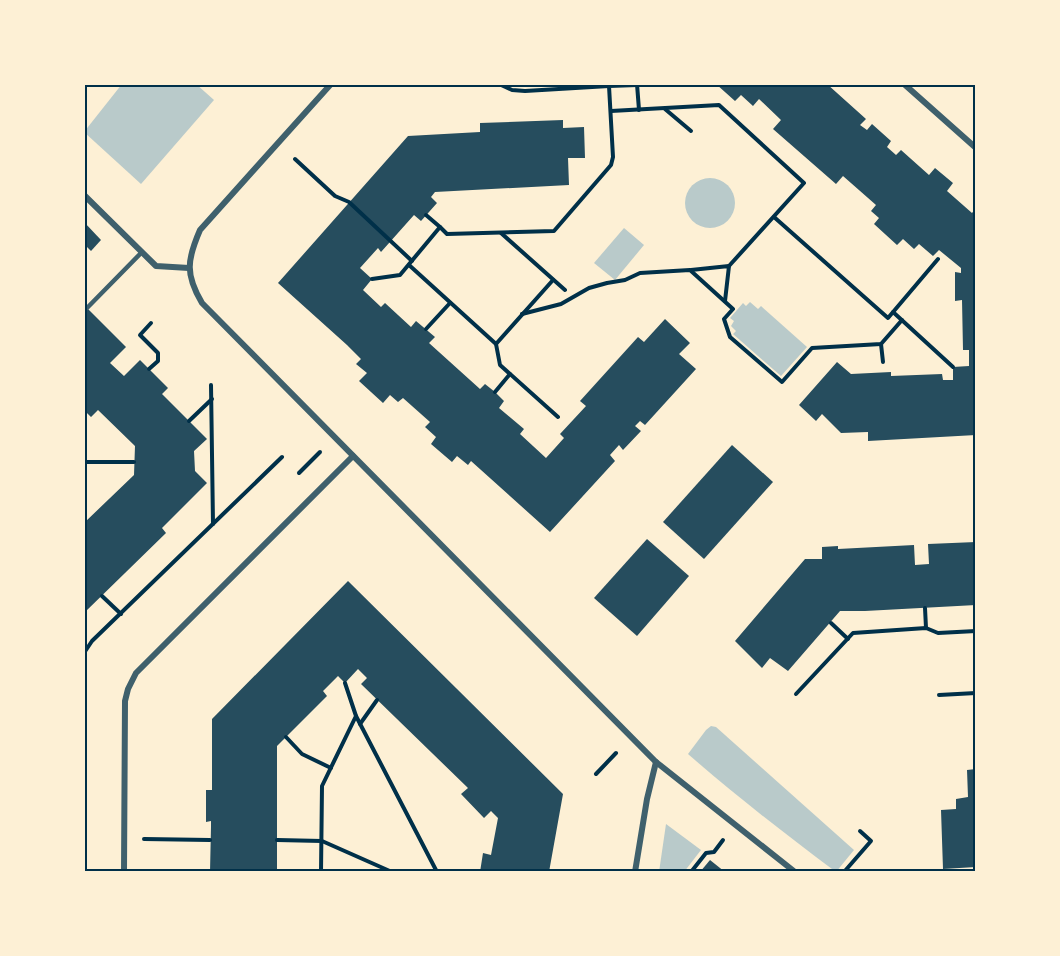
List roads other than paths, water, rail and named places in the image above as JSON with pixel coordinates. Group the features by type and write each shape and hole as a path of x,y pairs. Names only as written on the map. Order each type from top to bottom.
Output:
{"street":[{"path":"331,84 200,230 189,268 193,288 202,303 656,762 795,872"},
{"path":"904,84 976,148"},
{"path":"84,195 156,266 189,268"},
{"path":"124,872 125,701 136,673 353,456"},
{"path":"635,872 647,799 656,762"}],"lane":[{"path":"87,308 142,252"}]}
